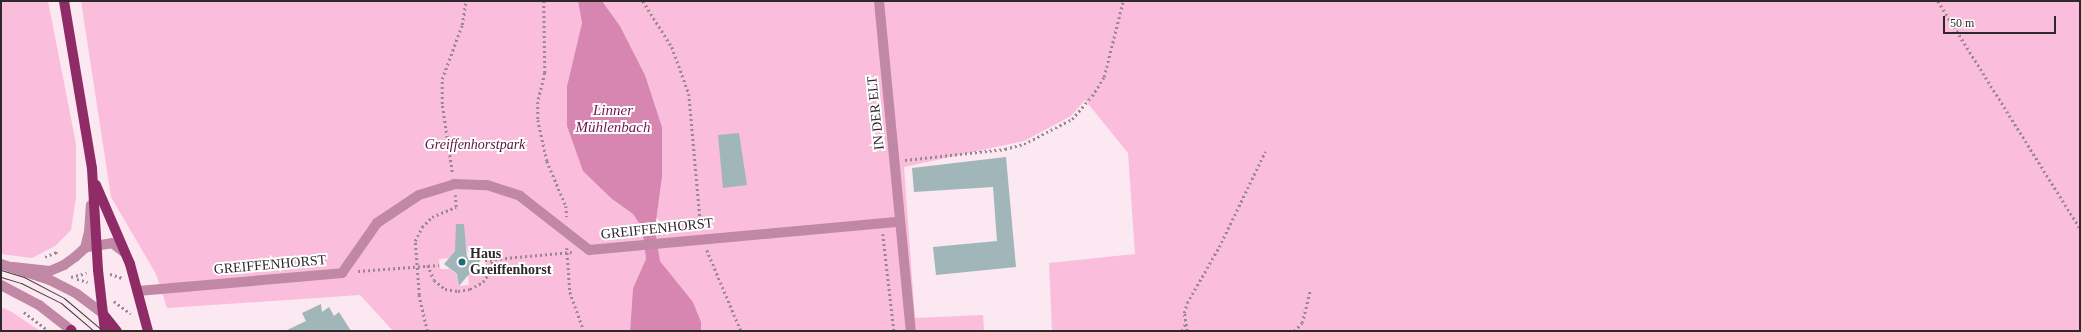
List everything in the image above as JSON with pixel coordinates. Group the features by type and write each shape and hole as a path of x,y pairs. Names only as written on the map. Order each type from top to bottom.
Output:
{"main road":[{"path":"64,1 92,169 97,187 124,252 138,292 148,331"},
{"path":"92,169 101,312 105,331"},
{"path":"101,312 117,331"}],"street":[{"name":"IN DER ELT","path":"879,1 895,161 899,222 911,331"},
{"path":"85,248 89,232 92,169"},
{"name":"GREIFFENHORST","path":"138,292 342,272 377,223 419,195 454,184 487,185 520,196 589,250 702,238 899,222"},
{"path":"13,267 50,271 64,265 85,248 96,245 112,243 124,252"},
{"path":"1,264 50,280 77,294 101,312"},
{"path":"1,285 39,305 71,331"}],"path":[{"path":"427,331 419,294 415,241 422,227 432,217 456,207 442,104 442,79 462,25 466,1"},
{"path":"544,1 545,73 538,102 538,120 547,161 566,206 568,233"},
{"path":"642,1 672,47 689,94 702,238 741,331"},
{"path":"895,161 1006,149 1024,144 1072,119 1092,96 1104,77 1123,1"},
{"path":"1938,1 2080,228"},
{"path":"1187,331 1184,313 1192,292 1219,246 1265,152"},
{"path":"882,224 894,331"},
{"path":"485,260 567,253 570,292 584,331"},
{"path":"428,265 434,280 445,289 458,291 470,289 483,282 489,272 492,260"},
{"path":"342,272 439,265"},
{"path":"1294,331 1302,322 1310,290"},
{"path":"19,309 49,331"},
{"path":"1182,331 1185,323"}],"green space":[{"path":"1,1 48,1 76,144 76,197 71,230 55,246 32,258 1,254"},
{"name":"Greiffenhorstpark","path":"81,1 578,1 582,23 567,86 612,199 633,214 642,228 646,259 633,288 630,331 393,331 360,295 167,308 156,274 111,197","holes":["465,239 467,250 473,256 484,255 486,265 475,267 468,275 469,285 459,286 457,275 450,269 440,269 439,259 449,258"]},
{"path":"602,1 2080,1 2080,331 1052,331 1049,263 1135,254 1128,153 1085,100 1071,116 1024,141 904,167 915,318 983,315 984,331 701,331 701,322 693,302 660,261 655,229 662,177 662,127 645,75 620,26"},
{"path":"1,307 12,312 40,331 1,331"}],"water":[{"name":"Linner Mühlenbach","path":"578,1 602,1 620,26 645,75 662,127 662,177 655,229 660,261 693,302 701,322 701,331 630,331 633,288 646,259 642,228 633,214 612,199 583,171 567,126 567,86 582,23"}],"building":[{"path":"739,133 747,185 723,188 718,135"},
{"path":"1006,157 1016,267 936,275 933,247 997,241 993,187 914,192 912,168"},
{"name":"Haus Greiffenhorst","path":"456,224 464,224 467,257 485,255 459,286 457,274 444,264 455,251"},
{"path":"321,304 322,312 329,307 334,316 339,312 351,331 285,331 306,321 302,313"}],"tram line":[{"path":"1,270 24,277 64,298 103,331"},
{"path":"1,277 21,283 61,303 94,331"}],"place":[{"name":"Haus Greiffenhorst","path":"462,262"}]}
